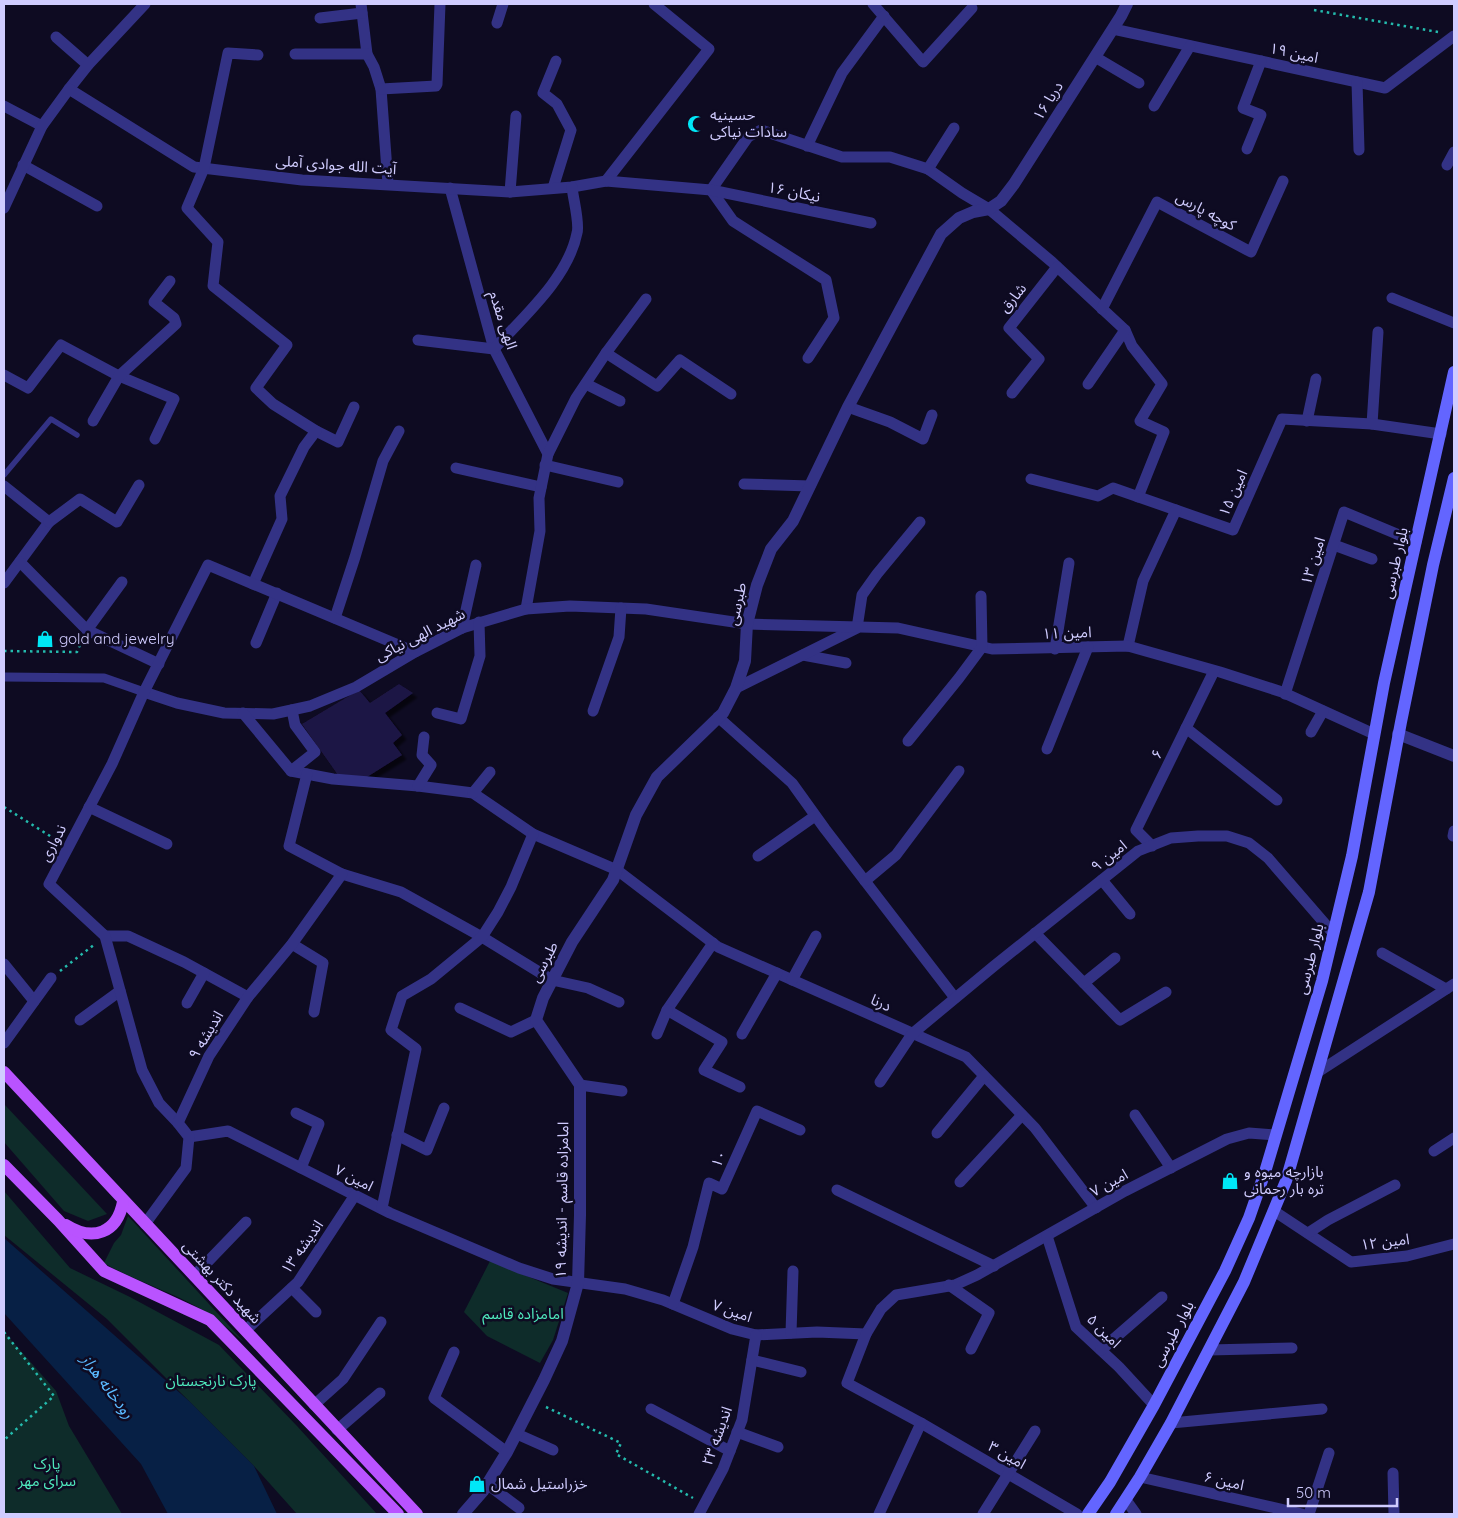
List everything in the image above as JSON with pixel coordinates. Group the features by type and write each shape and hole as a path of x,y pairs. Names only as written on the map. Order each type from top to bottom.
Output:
{"main road":[{"name":"بلوار طبرسی","path":"1088,1514 1110,1482 1154,1405 1225,1272 1249,1218 1264,1172 1322,981 1352,856 1384,683 1454,372"},
{"path":"1116,1514 1171,1423 1244,1282 1286,1182 1369,892 1398,734 1433,564 1454,478"},
{"name":"شهید دکتر بهشتی","path":"4,1072 123,1202 246,1330 417,1514"},
{"path":"4,1165 58,1220 104,1271 210,1320 398,1514"},
{"path":"58,1220 76,1231 98,1234 116,1222 123,1202"}],"street":[{"path":"4,208 42,126 68,89 88,65 145,4"},
{"path":"381,90 436,86 438,84 440,4"},
{"path":"497,23 503,4"},
{"path":"606,181 709,48 654,4"},
{"path":"873,4 922,62 972,8"},
{"name":"دریا ۱۶","path":"989,209 1001,201 1014,184 1127,4"},
{"path":"320,18 361,8 367,54 374,67 381,90 388,184"},
{"path":"807,146 842,73 884,16"},
{"name":"امین ۱۹","path":"1113,29 1385,88 1450,35"},
{"path":"56,37 88,65"},
{"path":"1154,106 1190,46"},
{"path":"258,55 228,53 204,168 187,208 218,242 213,286 287,345 256,388 273,404 338,442 354,407"},
{"path":"296,54 367,54"},
{"path":"1095,57 1139,83"},
{"path":"553,188 571,130 558,104 543,93 556,61"},
{"path":"1247,149 1261,115 1243,108 1261,61"},
{"path":"1357,82 1360,150"},
{"name":"آیت الله جوادی آملی","path":"68,89 194,167 302,180 510,192 572,187 606,181 711,190"},
{"path":"4,106 42,126"},
{"path":"510,192 516,116"},
{"path":"928,169 954,128"},
{"path":"808,358 834,318 826,280 733,221 711,190 748,137 761,130 842,156 890,157 928,169 989,209 1057,267 1125,330 1132,346 1162,384 1140,421 1164,432 1138,497"},
{"path":"1447,165 1454,152"},
{"path":"24,165 97,206"},
{"name":"کوچه پارس","path":"1102,308 1157,202 1251,252 1283,181"},
{"path":"418,340 494,349 555,281 569,258 578,232 572,187"},
{"name":"الهی مقدم","path":"450,188 494,349 548,454"},
{"name":"نیکان ۱۶","path":"711,190 871,223"},
{"name":"طبرسی","path":"536,1020 543,998 572,942 613,880 636,814 657,777 723,713 736,688 745,661 747,624 757,585 771,549 794,521 848,407 941,234 959,218 973,212 989,209"},
{"name":"شارق","path":"1012,393 1039,359 1009,328 1057,267"},
{"path":"93,421 119,376 176,324 174,318 154,302 170,281"},
{"path":"1392,298 1454,323"},
{"path":"526,609 540,531 539,498 548,454 576,398 646,299"},
{"path":"1088,384 1125,330"},
{"path":"1372,424 1378,332"},
{"path":"4,375 28,388 61,345 119,376 174,399 155,440"},
{"path":"606,353 657,386 680,360 731,394"},
{"path":"1307,421 1316,379"},
{"path":"586,384 620,401"},
{"path":"848,407 890,422 923,439 932,415"},
{"name":"امین ۱۵","path":"1031,479 1098,496 1113,488 1233,530 1282,419 1372,424 1441,434"},
{"path":"316,430 304,447 280,496 282,520 253,584 415,652"},
{"path":"335,618 383,461 400,431"},
{"path":"545,466 618,482"},
{"path":"456,468 541,487"},
{"path":"744,484 810,486"},
{"path":"4,486 49,522"},
{"path":"4,583 49,522 80,499 117,522 139,486"},
{"path":"1128,646 1143,581 1176,510"},
{"name":"امین ۱۳","path":"1285,694 1344,512 1416,542"},
{"path":"736,688 857,628 862,595 920,522"},
{"path":"1334,545 1372,560"},
{"path":"20,562 87,630 158,664"},
{"path":"1055,649 1069,562"},
{"name":"ندواری","path":"105,936 48,884 112,764 144,692 208,565 253,584"},
{"path":"462,628 476,565"},
{"path":"87,630 122,582"},
{"path":"256,643 277,594"},
{"path":"908,741 982,647 981,596"},
{"name":"شهید الهی نیاکی","path":"144,692 177,703 224,713 273,714 292,710 310,706 356,687 415,652 462,628 526,609 570,606 646,609 747,624"},
{"path":"593,711 619,636 621,608"},
{"path":"437,714 461,719 480,656 479,622"},
{"name":"امین ۱۱","path":"747,624 898,628 992,649 1128,646 1285,694 1374,734"},
{"path":"1046,749 1088,648"},
{"path":"803,655 846,663"},
{"name":"۶","path":"1152,846 1136,830 1214,671"},
{"path":"4,677 104,678 144,692"},
{"path":"291,771 315,752 295,725 292,710"},
{"path":"1311,732 1323,711"},
{"path":"243,714 291,771 333,779 473,793 490,772"},
{"path":"718,717 792,782 815,816 956,998"},
{"path":"1186,728 1277,800"},
{"path":"1398,734 1454,756"},
{"path":"418,786 431,765 422,755 424,737"},
{"path":"865,881 896,855 959,771"},
{"path":"307,774 289,846 342,874 401,892 482,937 552,980 588,988 620,1002"},
{"name":"درنا","path":"473,793 533,834 616,870 718,946 966,1057 1035,1128 1096,1208"},
{"path":"90,806 167,844"},
{"path":"758,856 815,816"},
{"path":"382,1208 416,1049 391,1030 402,996 431,979 482,937 511,887 533,834"},
{"name":"امین ۹","path":"880,1082 912,1034 1138,851 1171,838 1227,836 1249,843 1268,858 1333,933"},
{"name":"اندیشه ۹","path":"178,1123 209,1056 248,997 292,944 342,874"},
{"path":"1102,880 1130,914"},
{"path":"1035,933 1120,1020 1166,992"},
{"path":"145,1224 186,1168 189,1137 158,1103 142,1070 105,936 128,936 248,997"},
{"path":"792,980 816,936"},
{"path":"657,1034 668,1010 713,942"},
{"path":"292,944 323,963 314,1012"},
{"path":"1382,953 1450,987"},
{"path":"1084,983 1115,958"},
{"path":"4,964 34,1001"},
{"path":"187,1003 204,973"},
{"path":"742,1034 777,973"},
{"path":"4,1043 51,978"},
{"path":"1318,1072 1450,987"},
{"path":"80,1020 120,990"},
{"path":"460,1008 511,1032 536,1020 580,1085 622,1091"},
{"path":"668,1010 722,1042 704,1070 740,1088"},
{"path":"937,1133 984,1076"},
{"name":"امامزاده قاسم - اندیشه ۱۹","path":"463,1514 487,1484 517,1434 562,1341 578,1283 580,1085"},
{"path":"397,1135 427,1150 444,1108"},
{"name":"۱۰","path":"674,1304 693,1247 708,1183 722,1189 757,1111 800,1130"},
{"path":"296,1114 319,1124 301,1168"},
{"path":"960,1182 1022,1115"},
{"path":"1135,1115 1171,1168"},
{"name":"امین ۷","path":"189,1137 228,1131 382,1208 519,1268 553,1279 625,1289 674,1304 732,1329 756,1335 817,1332 866,1334 881,1309 896,1294 950,1285 977,1275 1096,1208 1228,1139 1249,1133 1275,1135"},
{"path":"1434,1151 1454,1138"},
{"path":"1308,1233 1328,1220 1395,1185"},
{"path":"836,1190 994,1266"},
{"name":"اندیشه ۱۳","path":"246,1330 298,1282 355,1195"},
{"name":"امین ۱۲","path":"1274,1211 1351,1262 1407,1256 1454,1245"},
{"path":"194,1276 246,1222"},
{"name":"امین ۵","path":"1047,1236 1076,1327 1102,1350 1154,1405"},
{"path":"791,1333 793,1271"},
{"path":"950,1285 989,1313 971,1349"},
{"path":"292,1288 316,1312"},
{"path":"1102,1350 1162,1297"},
{"path":"314,1405 342,1379 381,1322"},
{"name":"امین ۳","path":"866,1334 847,1383 921,1423 1076,1514"},
{"name":"اندیشه ۲۳","path":"702,1509 723,1469 742,1420 756,1335"},
{"path":"1209,1350 1292,1348"},
{"path":"454,1352 434,1398 507,1452"},
{"path":"752,1360 800,1372"},
{"path":"337,1430 380,1393"},
{"path":"651,1409 730,1450"},
{"path":"1171,1423 1322,1409"},
{"path":"879,1514 921,1423"},
{"path":"983,1514 1035,1431"},
{"path":"738,1432 778,1448"},
{"path":"517,1434 553,1450"},
{"path":"1309,1514 1329,1454"},
{"path":"1393,1473 1394,1514"},
{"name":"امین ۶","path":"1140,1477 1302,1514"},
{"path":"487,1484 519,1508"},
{"path":"1126,1500 1136,1514"}],"lane":[{"path":"4,475 51,419 77,435"}],"path":[{"path":"1314,10 1450,35"},
{"path":"4,651 77,652 87,630"},
{"path":"4,807 68,847"},
{"path":"51,978 105,936"},
{"path":"4,1332 54,1396 4,1440"},
{"path":"4,1342 9,1339"},
{"path":"533,1401 621,1443 616,1454 702,1509"}],"green space":[{"path":"4,1104 107,1214 88,1221 64,1211 4,1142"},
{"name":"پارک نارنجستان","path":"4,1191 70,1268 130,1297 219,1345 297,1426 377,1514 297,1514 254,1466 107,1319 4,1235"},
{"path":"128,1216 244,1342 207,1312 104,1263 114,1243 121,1235"},
{"name":"امامزاده قاسم","path":"490,1261 568,1293 553,1340 540,1363 487,1336 464,1312"},
{"name":"پارک سرای مهر","path":"4,1332 56,1391 69,1426 122,1514 4,1514"}],"water":[{"name":"رودخانه هراز","path":"4,1238 189,1401 254,1466 277,1514 168,1514 141,1464 4,1313"}],"building":[{"path":"399,684 413,693 385,713 402,735 393,743 402,755 367,777 338,775 302,724 359,690 370,703"}],"place":[{"name":"حسینیه سادات نیاکی","path":"696,124"},
{"name":"gold and jewelry","path":"45,639"},
{"name":"بازارچه میوه و تره بار رحمانی","path":"1230,1181"},
{"name":"خزراستیل شمال","path":"477,1484"}]}
